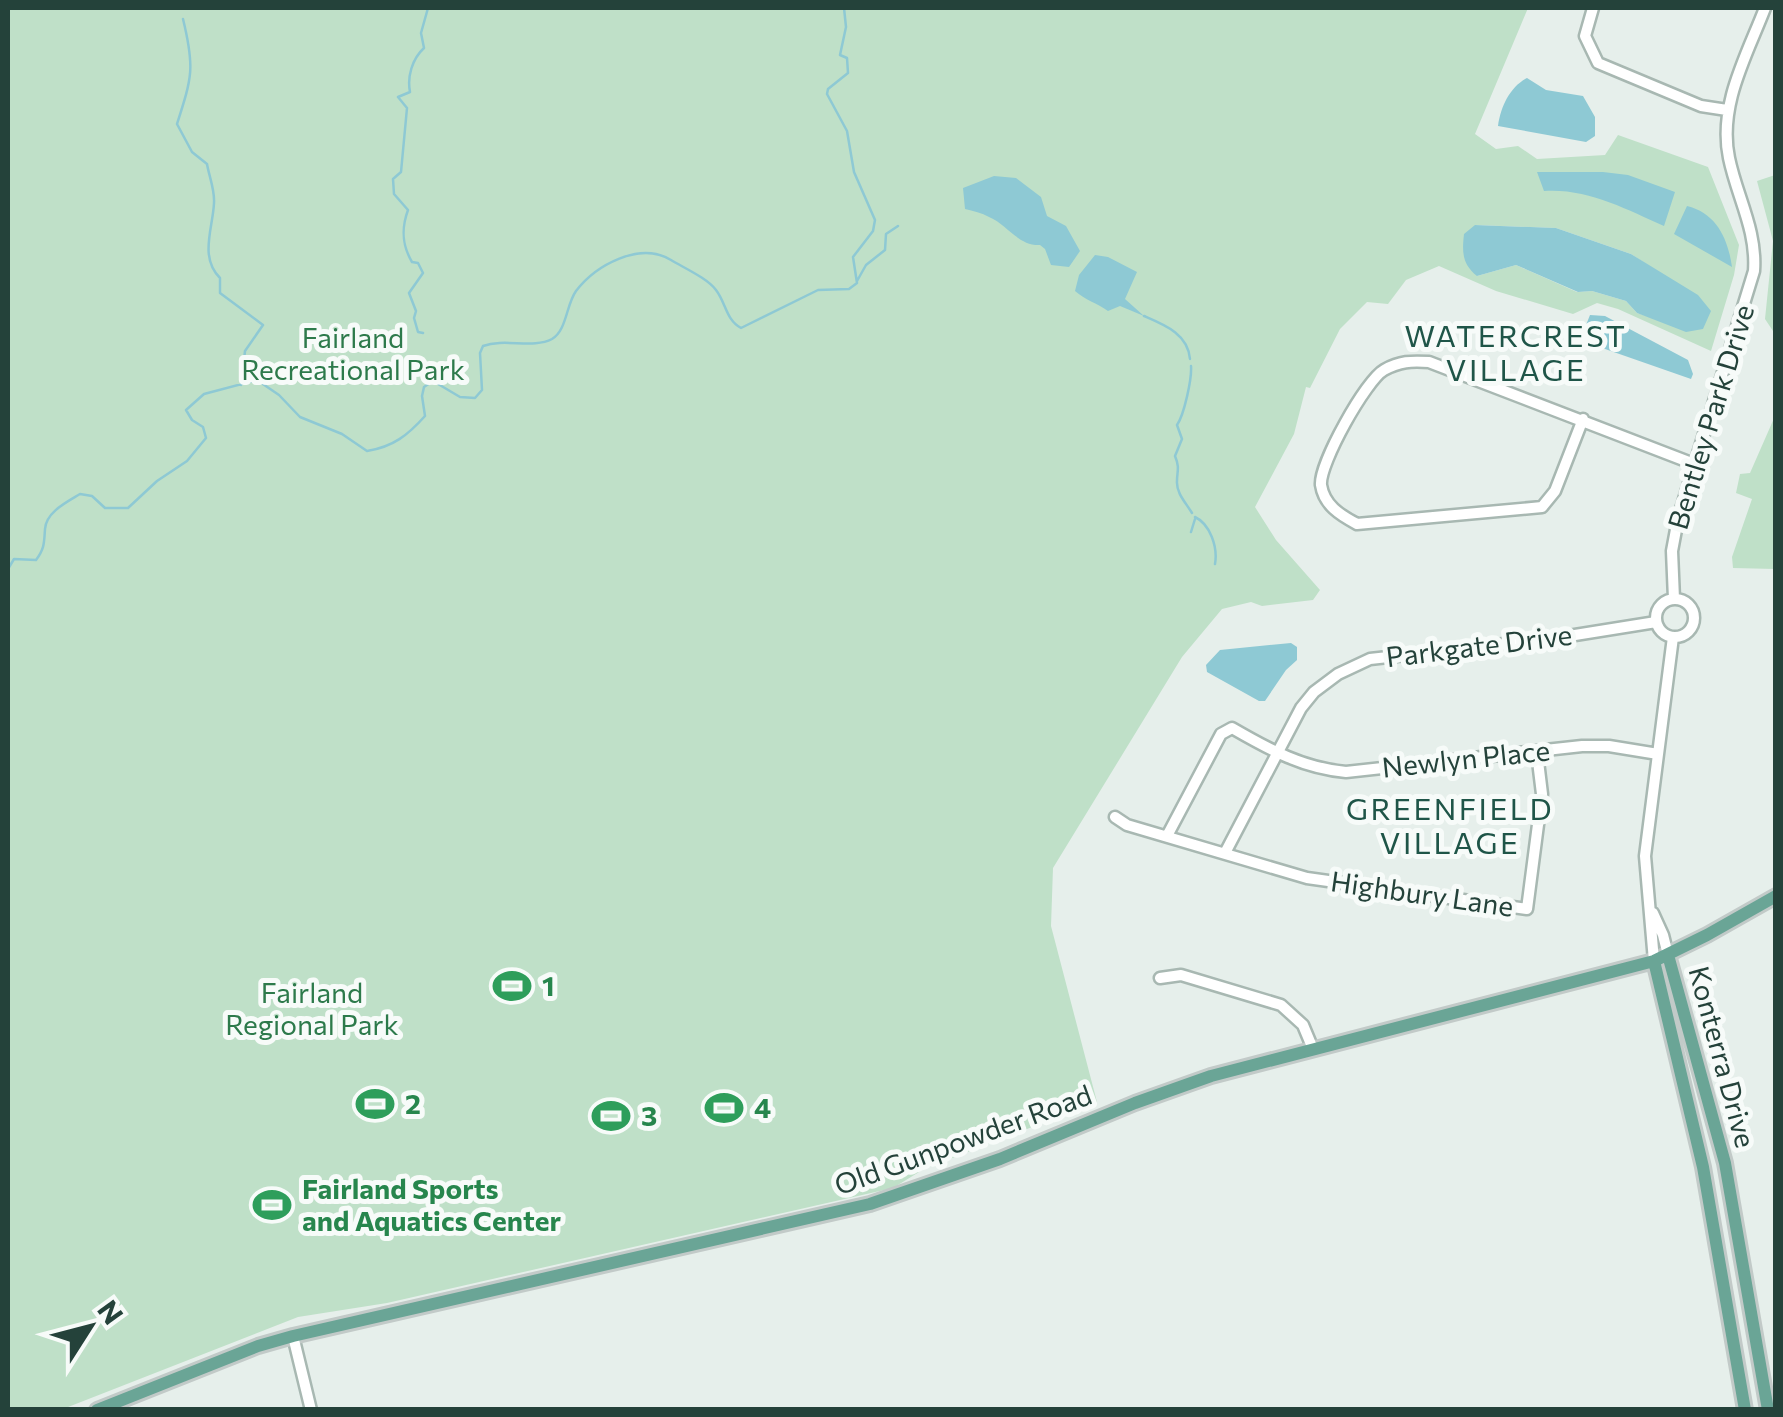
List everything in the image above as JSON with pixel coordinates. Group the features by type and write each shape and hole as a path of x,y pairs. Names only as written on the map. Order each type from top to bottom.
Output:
{"main road":[{"name":"Old Gunpowder Road","path":"97,1410 258,1346 293,1336 870,1204 1000,1160 1170,1090 1313,1048 1654,961 1776,896"},
{"name":"Konterra Drive","path":"1668,954 1725,1164 1768,1410"},
{"name":"Konterra Drive","path":"1654,961 1703,1168 1745,1410"}],"street":[{"path":"1593,8 1584,36 1598,63 1701,106 1727,110"},
{"name":"Bentley Park Drive","path":"1674,599 1672,551 1694,464 1754,272 1752,230 1730,160 1727,110 1765,8"},
{"path":"1583,419 1563,475 1542,506 1357,524 1339,514 1325,499 1321,483 1324,466 1360,398 1379,372 1404,360 1429,362 1583,419 1694,464"},
{"path":"1674,599 1687,603 1694,615 1691,628 1673,637 1656,622 1662,603 1674,599"},
{"name":"Parkgate Drive","path":"1225,854 1276,754 1314,692 1338,674 1370,659 1656,622"},
{"path":"1654,961 1646,856 1673,637"},
{"name":"Newlyn Place","path":"1166,836 1221,734 1232,728 1276,754 1316,769 1346,772 1609,746 1658,754"},
{"name":"Highbury Lane","path":"1225,854 1307,878 1527,909 1542,794 1537,753"},
{"path":"1114,817 1118,822 1225,854"},
{"path":"1650,908 1668,954"},
{"path":"1160,978 1181,976 1281,1005 1303,1025 1313,1048"},
{"path":"293,1336 311,1410"}],"green space":[{"path":"8,8 1528,8 1475,134 1496,149 1518,146 1537,159 1605,155 1618,135 1708,167 1739,245 1711,351 1618,309 1597,303 1573,314 1496,291 1439,266 1406,280 1388,304 1367,302 1340,329 1310,388 1306,387 1294,434 1255,507 1276,540 1320,590 1313,600 1262,606 1251,602 1222,609 1182,657 1053,868 1051,926 1097,1102 924,1169 893,1188 387,1303 298,1317 63,1409 8,1409","holes":["1476,225 1556,228 1631,254 1654,269 1659,320 1637,313 1626,301 1592,291 1577,292 1516,265 1477,276"]},
{"path":"1776,175 1775,334 1765,319 1773,241 1757,181"},
{"path":"1775,416 1775,569 1733,568 1732,557 1752,499 1736,493 1740,474 1750,473"}],"water":[{"path":"1527,78 1546,90 1583,96 1595,117 1595,136 1586,142 1498,126 1507,98"},
{"path":"1537,172 1628,175 1675,192 1664,226 1591,196 1544,191"},
{"path":"994,176 1016,178 1041,197 1047,216 1066,226 1080,251 1069,267 1051,265 1040,245 1025,242 996,221 965,209 963,188"},
{"path":"1687,206 1706,214 1719,228 1732,267 1674,234"},
{"path":"1475,225 1556,228 1631,254 1698,295 1711,311 1703,329 1686,332 1637,313 1626,301 1592,291 1578,292 1516,265 1477,276 1468,267 1463,252 1464,234"},
{"path":"1095,255 1108,257 1137,272 1125,299 1144,316 1120,306 1108,311 1075,291 1079,275"},
{"path":"1590,315 1605,316 1688,360 1691,379 1585,342 1582,335"},
{"path":"1291,643 1297,647 1297,660 1265,701 1207,672 1206,665 1220,650"}],"waterway":[{"path":"423,333 418,332 409,293 423,273 418,263 412,262 404,243 408,210 394,194 393,179 401,172 407,108 398,97 410,92 411,68 424,48 421,33 428,8"},
{"path":"8,569 14,559 36,560 43,548 49,517 69,500 80,494 92,496 105,508 128,508 157,481 187,461 206,438 203,427 186,410 204,394 257,380 300,417 342,434 367,451 392,443 419,423 425,416 424,387 433,381 460,397 475,398 482,390 483,346 552,339 561,330 576,291 595,273 619,259 646,253 671,260 707,281 732,321 741,328 818,290 849,289 857,283 853,257 873,231 875,220 854,172 847,131 827,94 848,73 847,58 840,55 846,27 844,8"},
{"path":"183,19 190,72 177,124 192,152 207,164 212,183 210,261 220,278 220,293 263,325 245,351 241,385"},
{"path":"857,281 866,265 885,250 886,234 898,226"},
{"path":"1144,316 1180,337 1190,359"},
{"path":"1191,366 1187,397 1177,425 1182,439 1175,456 1178,490 1192,513"},
{"path":"1195,517 1212,537 1215,564"},
{"path":"1191,532 1195,519"}],"place":[{"name":"1","path":"512,986"},
{"name":"2","path":"375,1104"},
{"name":"4","path":"724,1108"},
{"name":"3","path":"611,1116"},
{"name":"Fairland Sports and Aquatics Center","path":"272,1205"}],"district":[{"name":"WATERCREST VILLAGE","path":"1516,354"},
{"name":"GREENFIELD VILLAGE","path":"1450,827"}],"park label":[{"name":"Fairland Recreational Park","path":"353,354"},
{"name":"Fairland Regional Park","path":"312,1009"}]}
